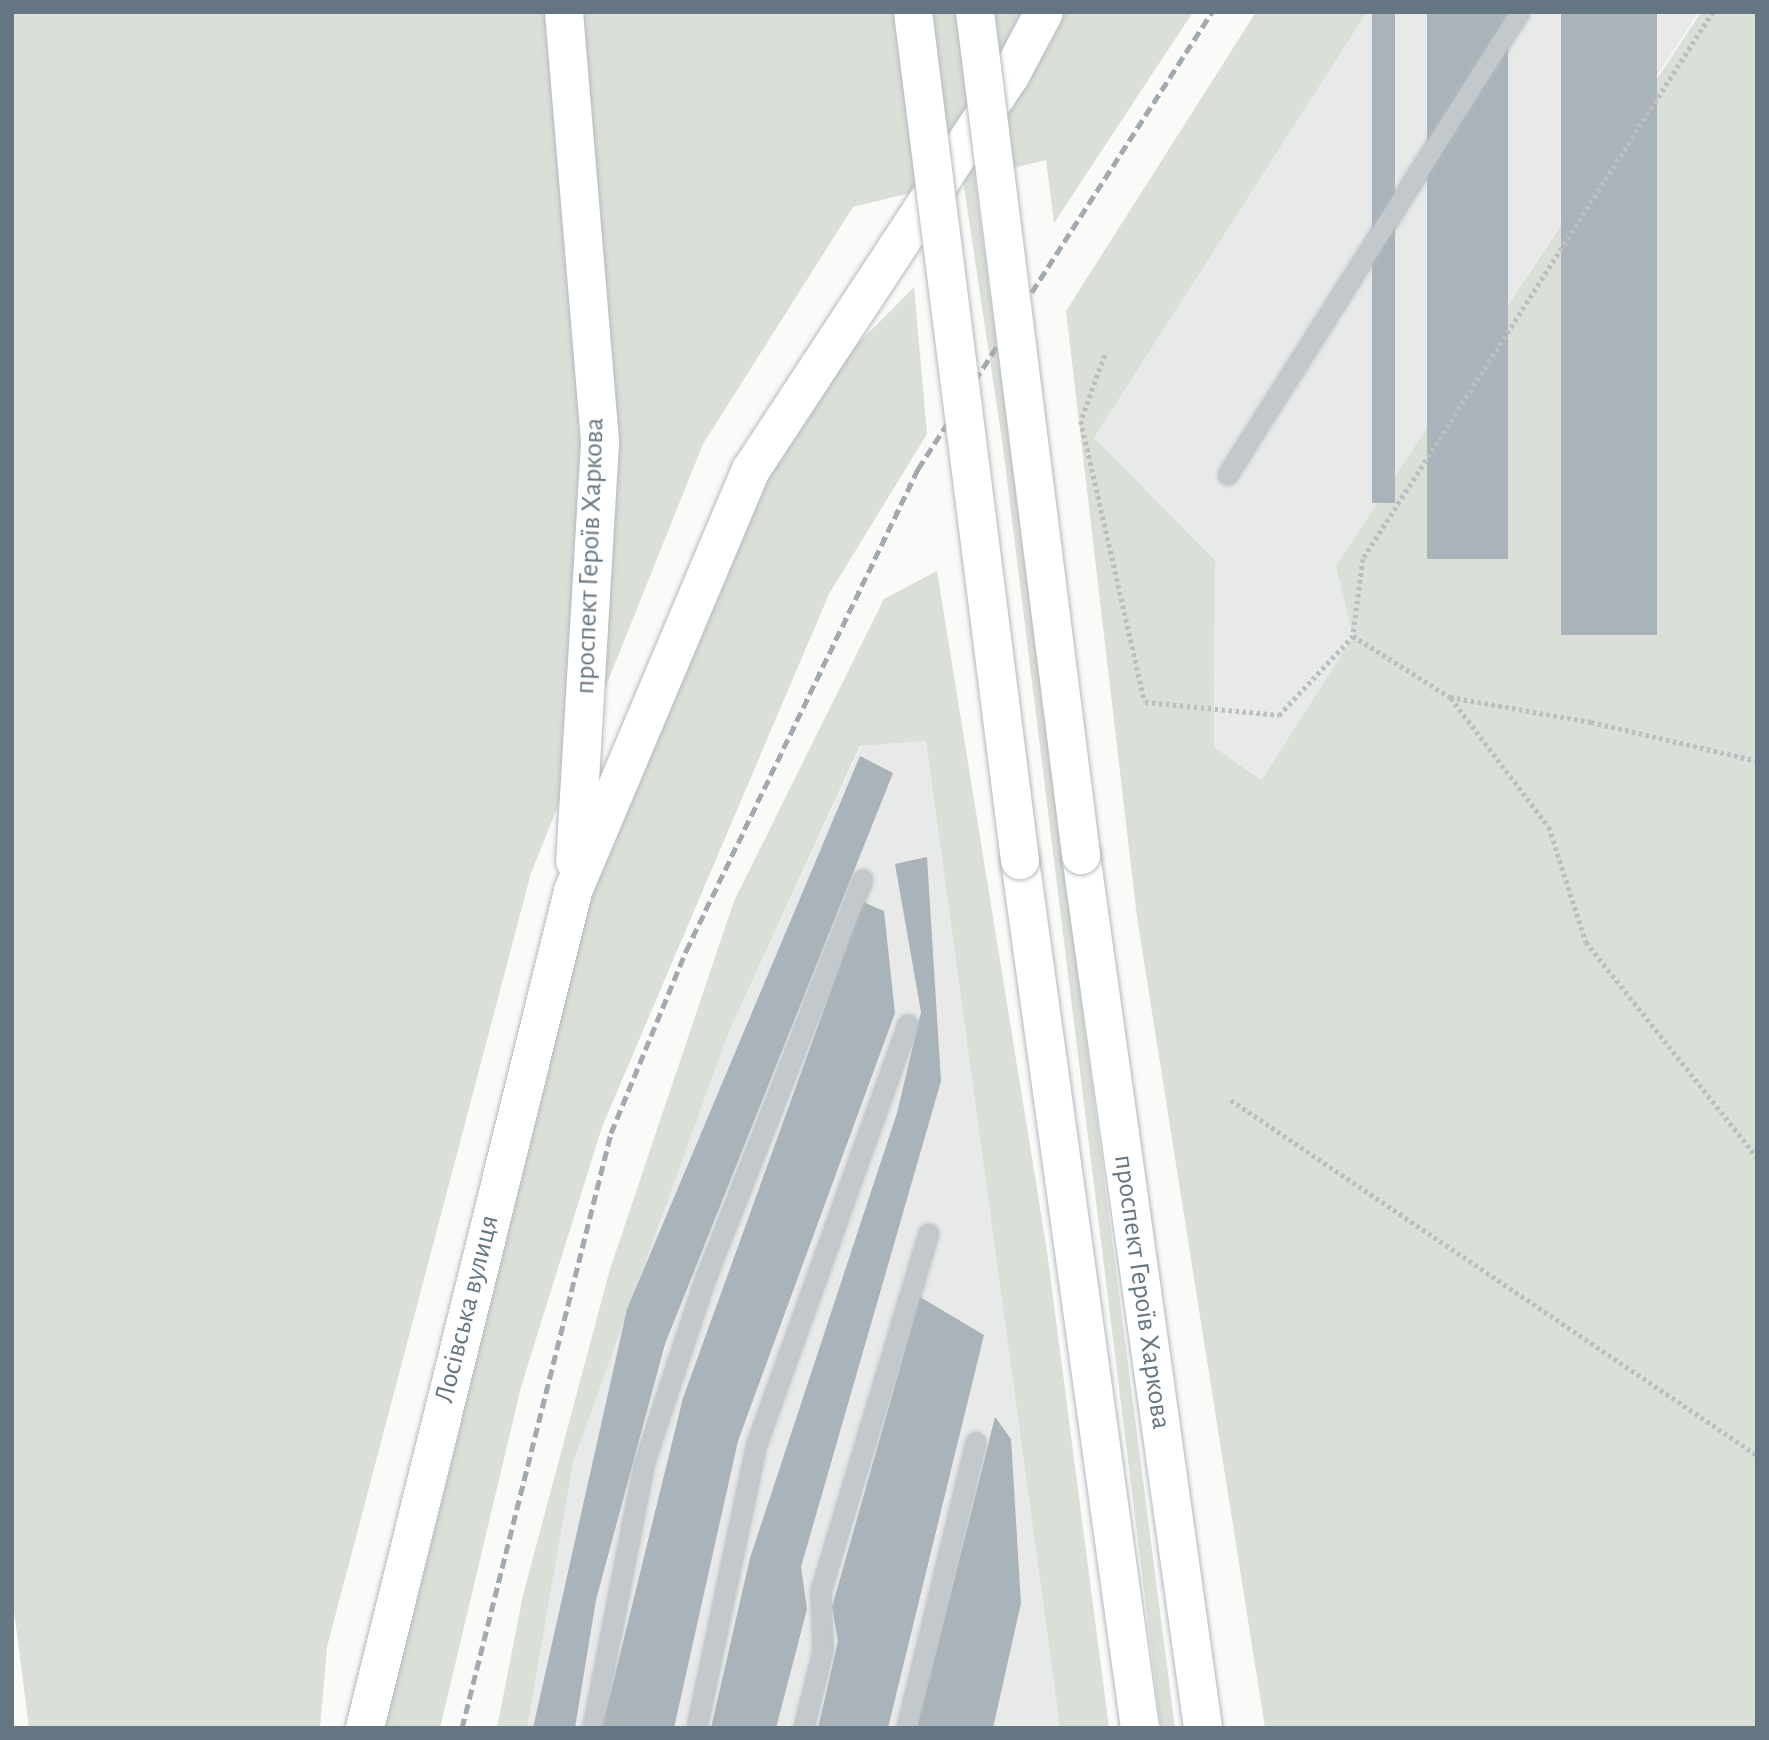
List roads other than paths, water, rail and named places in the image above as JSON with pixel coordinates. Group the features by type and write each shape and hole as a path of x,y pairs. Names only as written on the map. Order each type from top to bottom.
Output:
{"main road":[{"name":"проспект Героїв Харкова","path":"564,12 600,443 573,891"},
{"path":"913,12 1020,860 1140,1728"},
{"name":"проспект Героїв Харкова","path":"975,12 1081,855 1203,1728"},
{"path":"573,891 751,470 1010,76 1044,12"},
{"name":"Лосівська вулиця","path":"365,1728 573,891"}],"lane":[{"path":"1228,475 1520,12"},
{"path":"593,1728 644,1465 706,1278 863,880"},
{"path":"697,1728 756,1447 908,1024"},
{"path":"804,1728 824,1651 821,1591 929,1234"},
{"path":"906,1728 976,1442"}],"railway":[{"path":"462,1728 611,1133 686,951 918,469 1212,12"}]}
